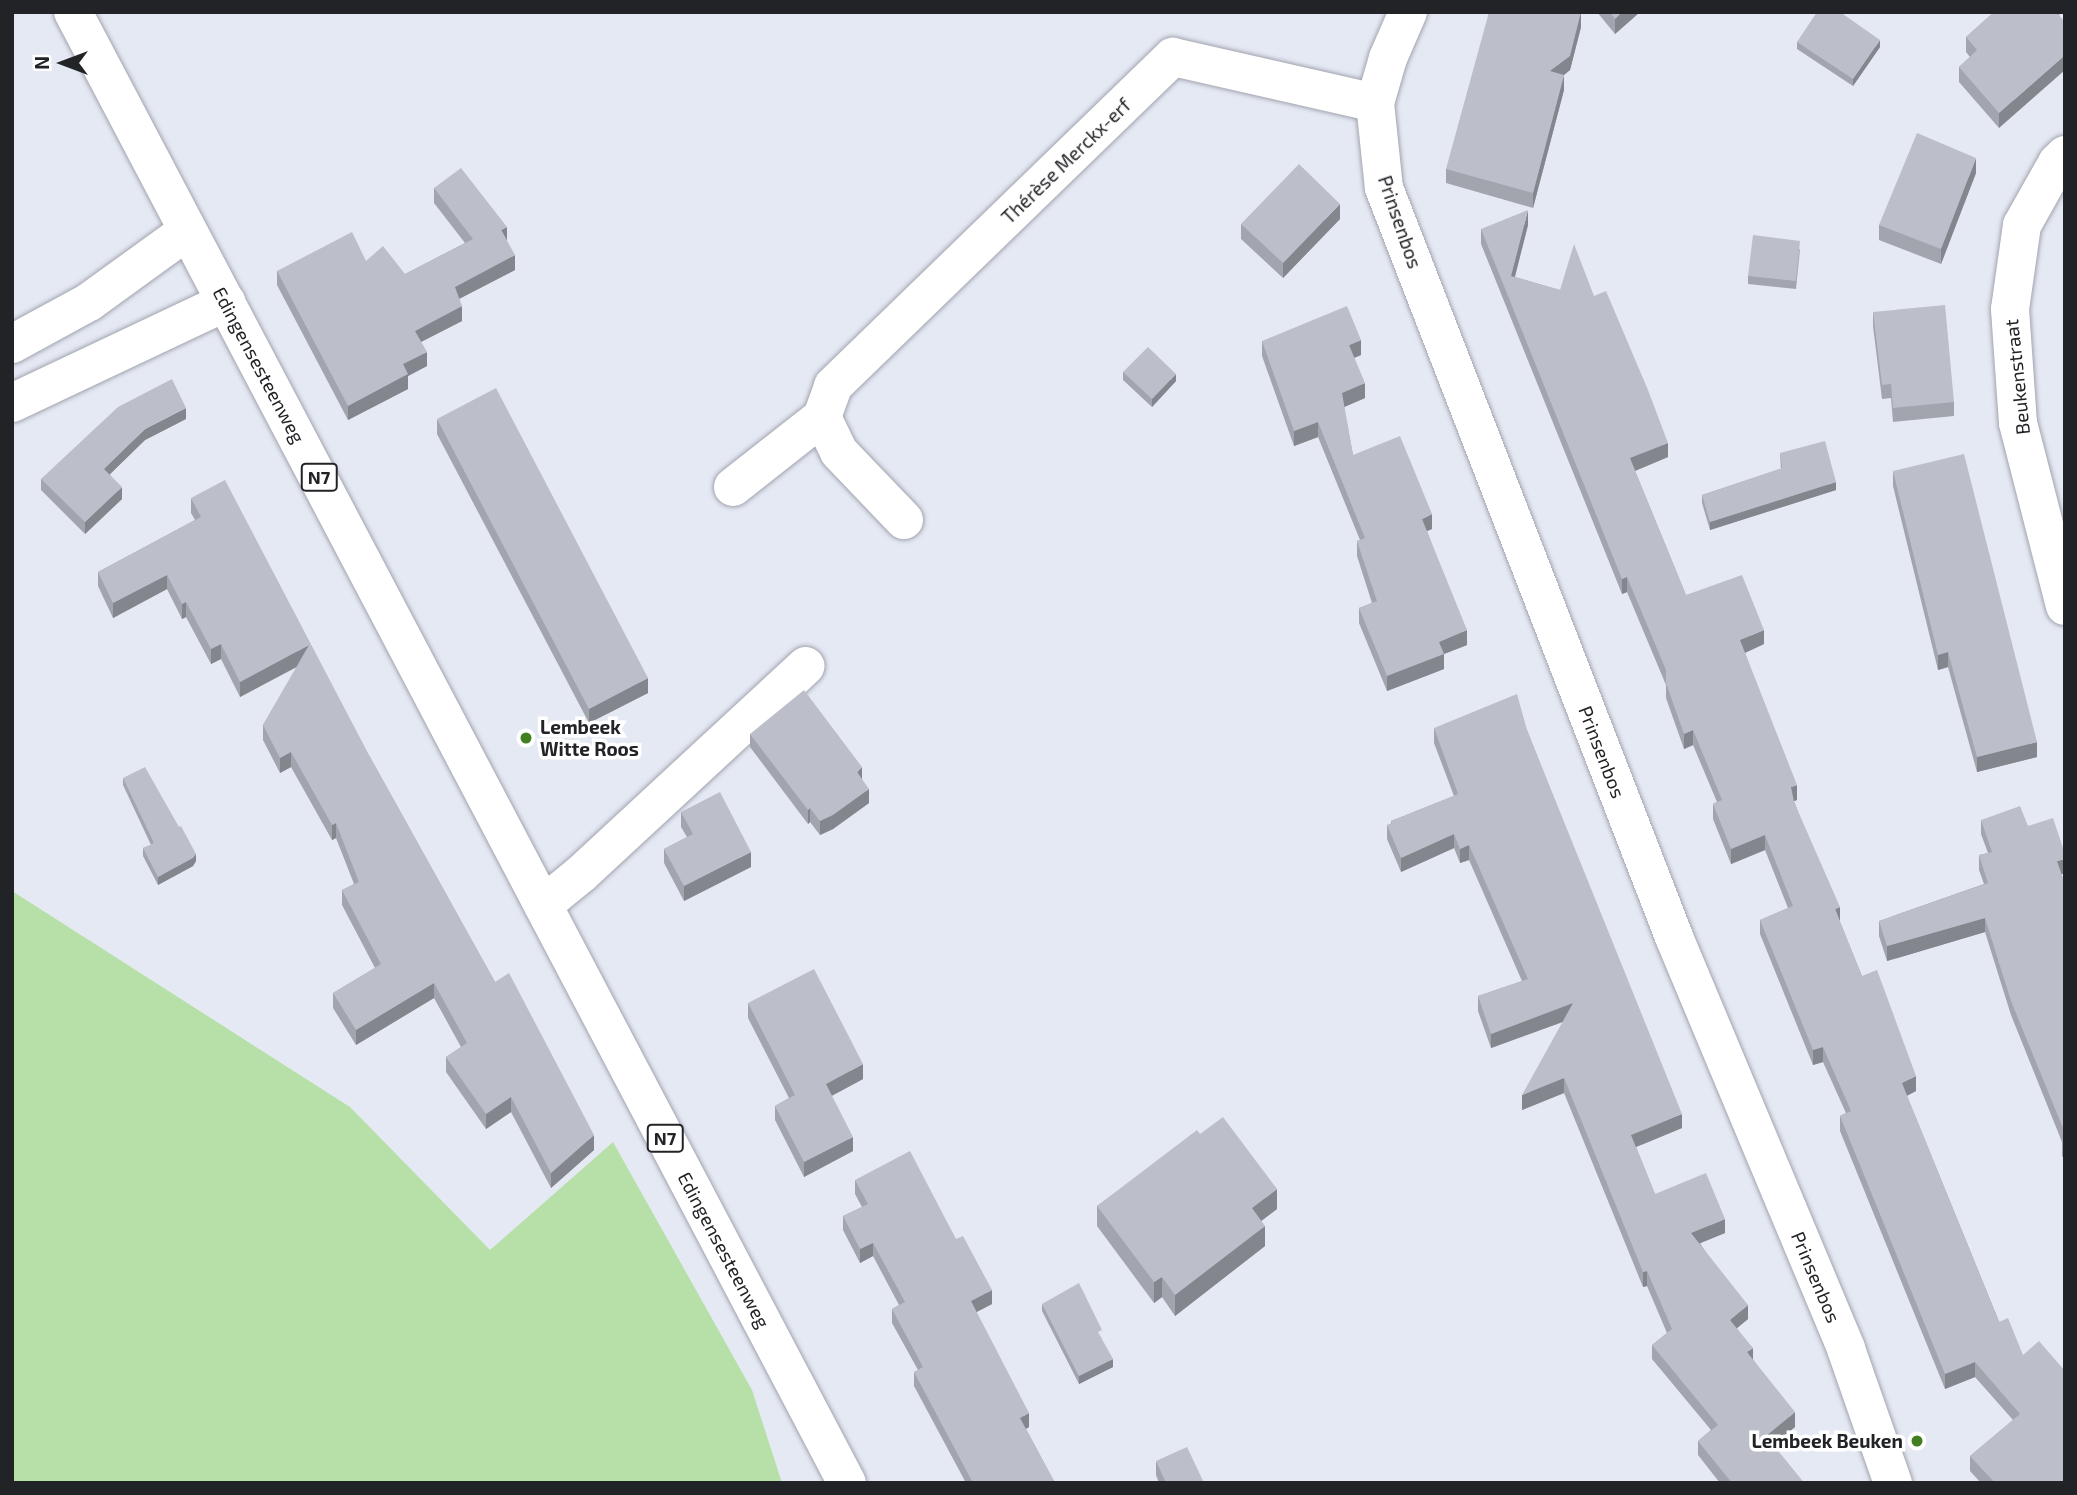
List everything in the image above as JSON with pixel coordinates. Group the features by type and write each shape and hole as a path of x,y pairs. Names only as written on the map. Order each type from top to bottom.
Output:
{"main road":[{"name":"Edingensesteenweg","path":"73,12 847,1483"},
{"name":"Prinsenbos","path":"1408,12 1388,58 1375,103 1384,188 1674,937 1846,1349 1893,1483"},
{"name":"Thérèse Merckx-erf","path":"822,417 833,386 1173,57 1375,103"},
{"name":"Beukenstraat","path":"2065,155 2057,163 2022,225 2010,309 2018,423 2065,606"},
{"path":"12,344 89,302 187,230"},
{"path":"12,403 226,302"},
{"path":"733,487 822,417 839,452 904,520"},
{"path":"542,905 581,874 806,666"}],"green space":[{"path":"12,891 350,1107 490,1250 613,1142 752,1390 782,1483 12,1483"}],"building":[{"path":"1489,12 1581,12 1570,56 1550,71 1564,75 1533,193 1446,169"},
{"path":"1610,12 1622,12 1615,19"},
{"path":"1817,12 1840,12 1880,40 1853,79 1797,42"},
{"path":"1994,12 2056,12 2065,22 2065,55 1999,113 1959,67 1977,50 1966,37"},
{"path":"1917,133 1976,158 1941,249 1879,225"},
{"path":"1299,164 1340,204 1283,263 1241,224"},
{"path":"461,168 507,227 501,230 515,255 455,287 462,306 415,331 427,352 403,364 408,374 348,406 277,271 352,232 366,261 383,246 405,274 473,239 434,188"},
{"path":"1528,210 1511,276 1560,290 1574,244 1594,296 1606,291 1648,390 1668,443 1630,458 1686,595 1742,575 1764,630 1740,640 1797,785 1791,787 1794,802 1840,907 1835,909 1862,976 1877,970 1916,1076 1902,1083 1999,1322 2008,1318 2023,1355 2039,1341 2065,1371 2065,1483 1995,1483 1970,1456 2020,1414 1975,1362 1945,1374 1840,1116 1851,1111 1823,1047 1813,1050 1760,920 1793,906 1765,835 1731,849 1713,804 1722,800 1693,730 1684,734 1666,683 1666,670 1627,577 1622,579 1481,229"},
{"path":"1753,235 1800,241 1796,281 1748,276"},
{"path":"1945,305 1954,402 1893,408 1891,384 1882,385 1873,312"},
{"path":"1347,306 1361,340 1349,345 1365,383 1342,393 1353,455 1400,436 1432,514 1422,519 1467,630 1439,642 1444,654 1387,676 1359,608 1377,601 1357,541 1365,538 1318,422 1294,431 1262,341"},
{"path":"1148,347 1176,374 1152,399 1123,372"},
{"path":"172,379 186,408 145,429 104,469 122,487 85,522 41,479 118,407"},
{"path":"496,388 648,678 589,709 437,419"},
{"path":"1825,441 1836,482 1710,522 1702,495 1782,468 1780,453"},
{"path":"1964,454 2037,742 1977,757 1948,652 1938,655 1893,471"},
{"path":"225,480 370,757 495,982 509,973 594,1135 551,1173 511,1097 486,1114 446,1057 467,1043 434,983 356,1030 333,993 381,964 342,890 359,882 336,823 332,825 291,752 280,758 263,725 309,645 240,682 221,644 211,649 186,602 182,604 167,575 113,603 98,572 201,517 191,498"},
{"path":"804,690 862,767 857,772 869,789 820,821 810,808 808,810 750,734"},
{"path":"1517,694 1527,730 1682,1114 1631,1135 1655,1194 1706,1173 1725,1219 1691,1233 1748,1305 1730,1320 1753,1348 1747,1352 1795,1412 1766,1436 1804,1483 1732,1483 1698,1441 1718,1425 1652,1345 1672,1329 1647,1271 1643,1272 1564,1078 1522,1095 1573,1003 1491,1034 1478,996 1528,979 1469,845 1460,849 1454,834 1401,858 1387,825 1458,794 1434,728"},
{"path":"145,767 196,854 158,877 143,848 154,843 123,778"},
{"path":"720,792 751,852 684,886 664,849 693,834 681,812"},
{"path":"2020,806 2028,826 2053,818 2065,854 2065,859 2057,861 2065,884 2065,1133 2011,1001 1985,918 1887,946 1879,921 1988,883 1979,855 1992,852 1981,820"},
{"path":"814,969 863,1064 826,1084 853,1137 804,1162 775,1106 795,1095 748,1003"},
{"path":"1223,1117 1277,1189 1252,1208 1265,1226 1175,1295 1162,1277 1154,1282 1097,1206 1197,1130 1200,1134"},
{"path":"910,1151 956,1239 963,1236 992,1290 971,1301 1029,1413 1020,1418 1055,1483 973,1483 914,1372 923,1367 892,1309 905,1302 873,1243 860,1249 843,1216 868,1204 855,1180"},
{"path":"1079,1283 1102,1330 1098,1332 1113,1359 1079,1376 1042,1304"},
{"path":"1187,1447 1204,1483 1166,1483 1156,1461"}],"place":[{"name":"Lembeek Witte Roos","path":"526,738"},
{"name":"Lembeek Beuken","path":"1917,1441"}]}
